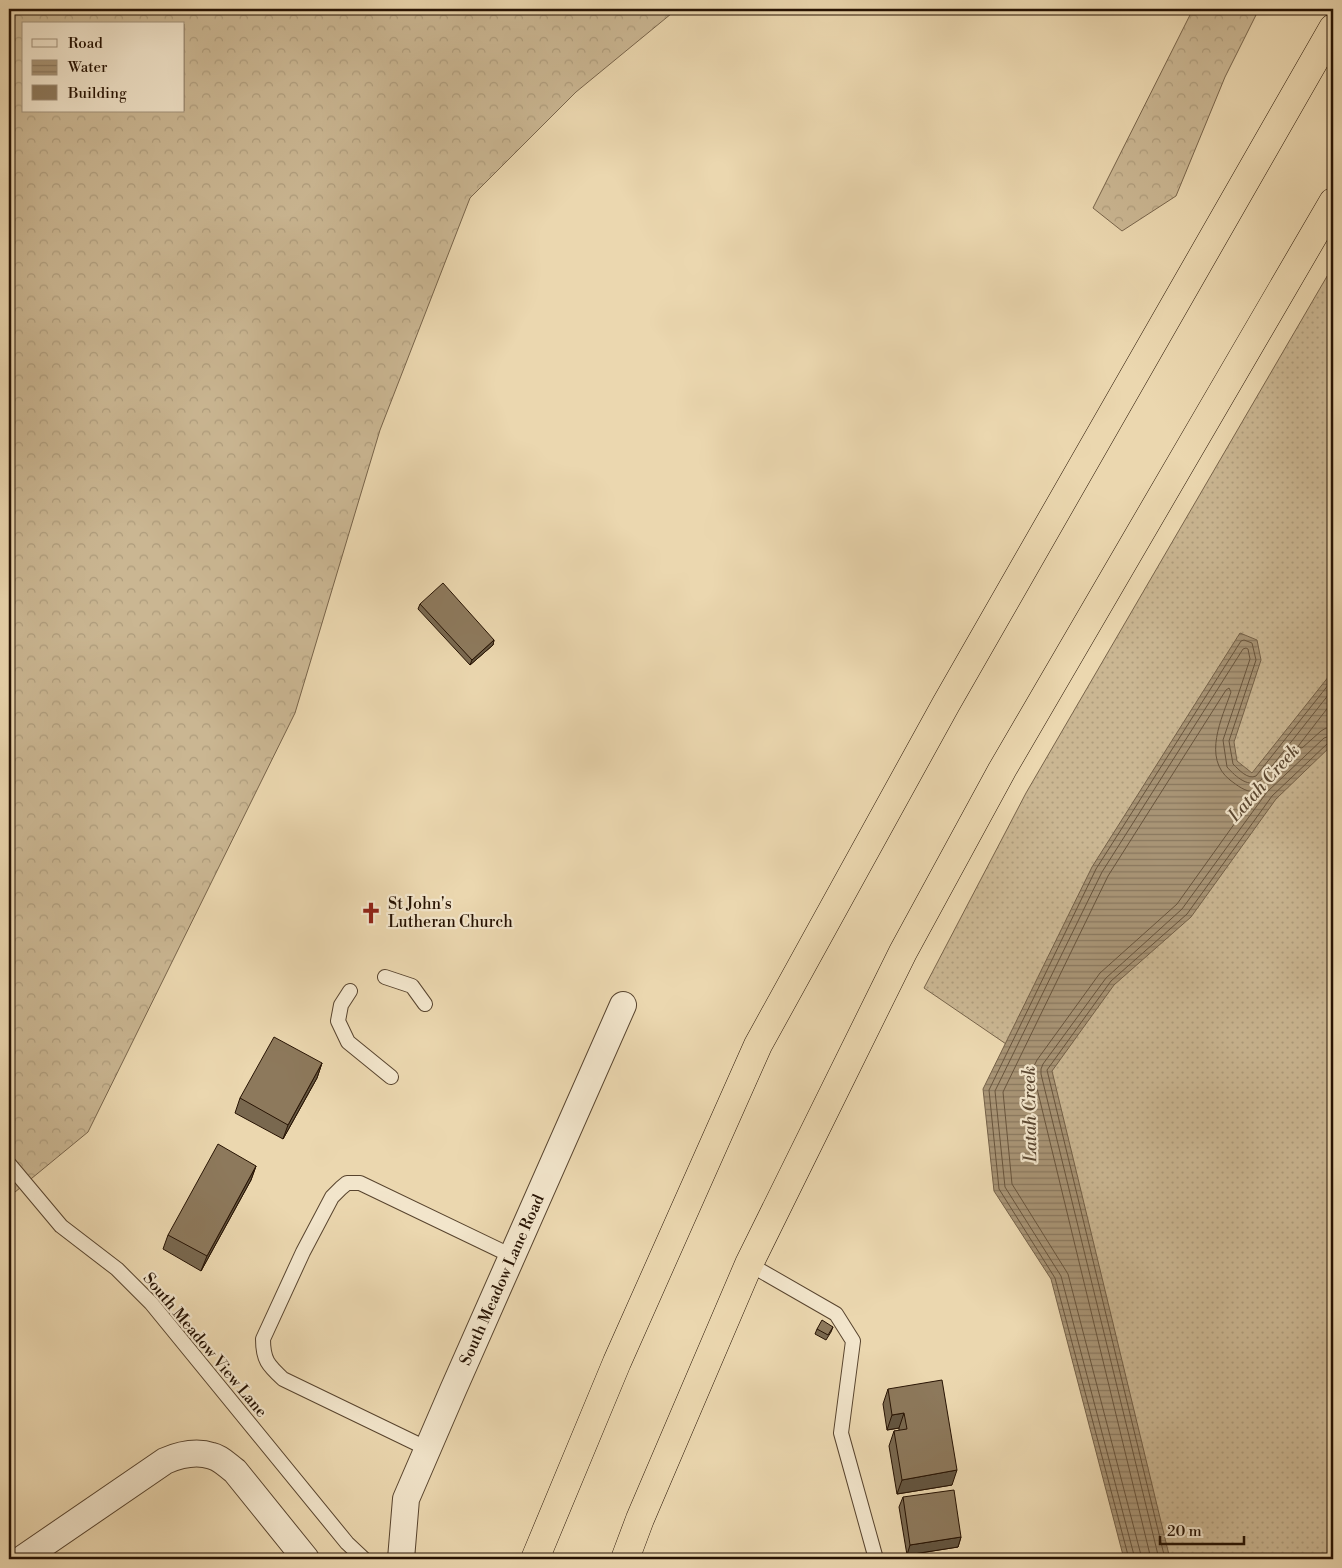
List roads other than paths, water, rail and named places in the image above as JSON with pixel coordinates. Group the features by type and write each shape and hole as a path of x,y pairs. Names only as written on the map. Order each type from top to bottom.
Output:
{"highway":[{"path":"535,1559 617,1362 758,1045 946,704 1333,28"},
{"path":"625,1559 640,1519 749,1264 903,952 1002,770 1333,202"}],"street":[{"name":"South Meadow Lane Road","path":"401,1559 406,1499 623,1005"},
{"path":"22,1559 165,1462 184,1455 198,1454 212,1456 224,1462 235,1471 306,1559"}],"lane":[{"path":"385,977 412,986 425,1004"},
{"path":"350,991 341,1005 338,1021 348,1042 391,1077"},
{"name":"South Meadow View Lane","path":"9,1164 61,1226 117,1269 151,1303 341,1536 364,1559"},
{"path":"428,1449 283,1379 269,1366 263,1351 263,1339 303,1252 332,1197 348,1183 360,1183 512,1256"},
{"path":"749,1264 836,1314 854,1341 842,1433 876,1559"}],"water":[{"name":"Latah Creek","path":"1240,633 1257,640 1261,660 1234,742 1237,761 1252,773 1333,671 1333,744 1276,799 1191,917 1114,985 1052,1071 1170,1559 1124,1559 1051,1279 994,1191 983,1089 1092,867"}],"place":[{"name":"St John's Lutheran Church","path":"371,913"}]}
